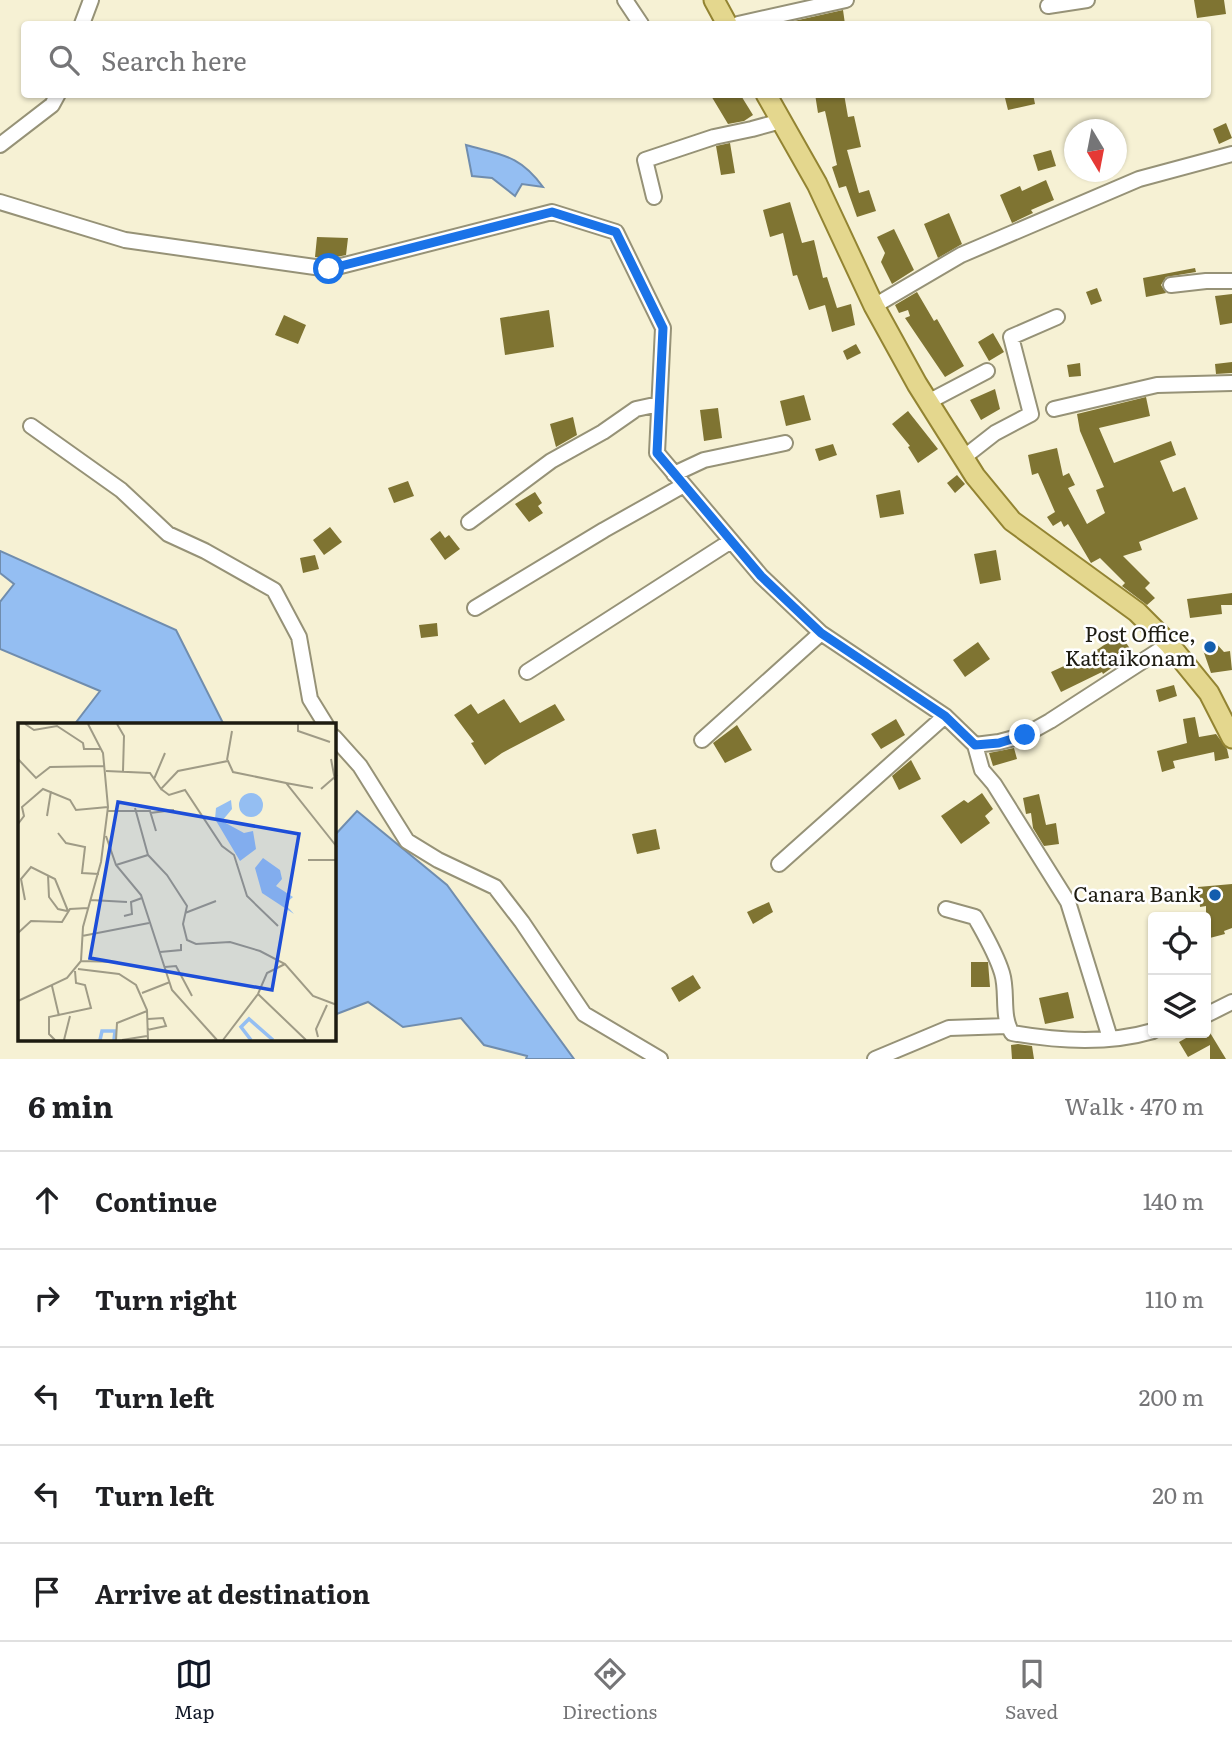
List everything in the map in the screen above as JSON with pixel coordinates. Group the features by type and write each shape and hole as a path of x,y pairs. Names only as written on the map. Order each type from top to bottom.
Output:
{"main road":[{"path":"714,0 725,21"},
{"path":"768,98 817,184 874,306 928,402 975,476 1012,521 1137,612 1169,644 1209,693 1232,738"}],"street":[{"path":"83,21 91,0"},
{"path":"625,0 639,21"},
{"path":"752,21 846,0"},
{"path":"1048,6 1087,0"},
{"path":"0,145 52,105 56,98"},
{"path":"654,197 645,160 714,137 781,121"},
{"path":"874,306 961,256 1139,179 1232,155"},
{"path":"0,202 125,240 329,269 552,212 616,232 663,328 657,453 761,576 821,633 945,716 975,745 982,770 1069,902 1110,1038"},
{"path":"1171,285 1232,281"},
{"path":"963,458 995,433 1031,414 1011,337 1057,317"},
{"path":"928,402 987,371"},
{"path":"1054,409 1157,385 1232,383"},
{"path":"469,522 551,461 603,432 636,409 659,404"},
{"path":"31,426 121,490 167,534 205,551 274,590 299,637 310,699 325,723"},
{"path":"475,608 604,530 704,460 785,443"},
{"path":"527,673 731,541"},
{"path":"702,740 821,633"},
{"path":"975,745 999,743 1025,735 1050,722 1169,644"},
{"path":"779,864 945,716"},
{"path":"336,739 360,766 407,841 438,860 495,887 584,1014 660,1059"},
{"path":"946,909 975,917 991,947 1003,975 1007,1026 1012,1033 1087,1040 1148,1032"},
{"path":"1211,1012 1232,1002"},
{"path":"875,1059 948,1028 1007,1026"}],"water":[{"path":"466,145 518,162 535,176 543,187 522,184 515,196 492,178 472,176"},
{"path":"0,551 176,630 223,723 76,723 100,691 0,649 0,602 14,584 0,573"},
{"path":"357,811 447,885 574,1059 526,1059 527,1056 484,1045 461,1018 403,1027 368,1002 336,1014 336,834"}],"building":[{"path":"1194,0 1224,0 1226,14 1197,18"},
{"path":"843,10 845,21 794,21"},
{"path":"712,98 742,98 753,115 744,121 728,124"},
{"path":"816,98 845,98 848,117 854,116 861,147 847,150 859,193 869,190 876,211 857,217 846,186 839,188 832,167 837,165 825,111 818,113"},
{"path":"1005,98 1034,98 1035,104 1008,110"},
{"path":"1226,123 1232,138 1219,144 1213,129"},
{"path":"730,143 735,173 721,175 716,146"},
{"path":"1051,150 1056,166 1038,171 1033,155"},
{"path":"1046,180 1054,200 1031,210 1033,213 1012,223 1000,195 1020,186 1022,191"},
{"path":"790,202 802,243 814,240 823,278 827,277 837,308 851,304 855,325 832,332 825,305 809,310 797,275 793,276 783,233 770,237 763,210"},
{"path":"949,213 962,244 938,258 924,224"},
{"path":"894,229 914,270 892,284 881,262 885,253 877,237"},
{"path":"317,237 348,238 346,255 328,259 315,257"},
{"path":"1195,268 1196,272 1166,277 1161,285 1166,293 1146,297 1143,278"},
{"path":"1097,288 1102,301 1091,305 1086,292"},
{"path":"917,292 934,321 937,319 964,366 945,377 905,318 910,316 908,310 899,313 895,305"},
{"path":"1232,294 1232,323 1220,325 1215,296"},
{"path":"549,310 554,347 505,355 500,318"},
{"path":"284,315 306,325 298,344 275,335"},
{"path":"993,333 1004,352 989,361 978,342"},
{"path":"856,344 861,353 847,360 843,351"},
{"path":"1232,362 1232,373 1216,374 1215,364"},
{"path":"1080,363 1081,376 1069,377 1067,365"},
{"path":"995,389 1000,409 981,420 970,400"},
{"path":"804,395 811,420 786,426 780,401"},
{"path":"1146,397 1150,416 1099,428 1114,463 1171,441 1176,455 1160,461 1173,492 1185,487 1198,519 1139,542 1142,550 1123,556 1150,583 1145,588 1155,598 1147,605 1122,586 1125,583 1100,558 1091,563 1068,524 1064,527 1061,521 1053,526 1047,517 1055,512 1038,473 1032,475 1028,455 1057,448 1063,476 1069,473 1075,485 1068,488 1087,524 1105,513 1096,490 1104,487 1080,431 1077,414"},
{"path":"718,408 722,438 704,441 700,410"},
{"path":"908,411 938,449 918,463 908,447 910,446 892,424"},
{"path":"573,417 577,435 556,447 550,424"},
{"path":"833,444 837,455 819,461 815,449"},
{"path":"957,475 965,484 955,493 947,483"},
{"path":"408,481 414,496 394,503 388,488"},
{"path":"900,490 904,514 880,518 876,495"},
{"path":"535,492 542,503 538,506 543,513 529,522 515,504"},
{"path":"330,527 342,542 324,555 313,540"},
{"path":"440,531 445,538 449,535 460,549 445,560 430,539"},
{"path":"996,550 1001,580 980,584 974,554"},
{"path":"315,555 319,569 303,573 300,558"},
{"path":"1232,593 1232,605 1221,605 1222,614 1190,618 1187,599"},
{"path":"437,623 438,636 421,638 419,625"},
{"path":"1120,634 1133,653 1103,674 1102,672 1061,692 1051,672 1077,660 1078,663"},
{"path":"1213,640 1224,652 1230,651 1232,670 1211,673 1202,647"},
{"path":"978,642 990,659 965,677 953,660"},
{"path":"1174,685 1177,696 1159,702 1156,690"},
{"path":"504,699 520,723 555,704 565,720 502,753 485,765 471,743 474,742 454,715 471,704 478,714"},
{"path":"1195,717 1199,737 1216,734 1227,749 1229,758 1215,761 1214,752 1173,761 1175,768 1162,772 1157,751 1187,743 1183,719"},
{"path":"896,719 905,735 881,749 871,734"},
{"path":"737,725 752,750 725,763 713,743"},
{"path":"1014,748 1017,759 993,766 989,753"},
{"path":"911,760 921,779 899,790 892,776"},
{"path":"982,793 993,809 985,816 990,823 961,844 941,816 964,800 968,803"},
{"path":"1039,794 1046,825 1056,823 1059,844 1044,846 1033,828 1031,813 1026,814 1023,798"},
{"path":"656,829 660,849 637,854 632,834"},
{"path":"1232,884 1232,928 1224,931 1225,934 1211,938 1211,912 1206,912 1206,906 1200,907 1198,887"},
{"path":"769,902 773,912 753,924 747,912"},
{"path":"971,962 988,962 990,987 971,987"},
{"path":"693,975 701,988 679,1002 671,988"},
{"path":"1068,992 1074,1018 1045,1024 1039,998"},
{"path":"1211,1034 1226,1059 1210,1059 1210,1045 1188,1057 1179,1042 1186,1038 1211,1038"},
{"path":"1011,1045 1032,1046 1034,1059 1012,1059"}],"place":[{"name":"Post Office, Kattaikonam","path":"1210,647"},
{"name":"Canara Bank","path":"1215,895"}],"route":[{"path":"329,269 552,212 616,232 663,328 657,453 761,576 821,633 945,716 975,745 999,743 1025,735"}]}
